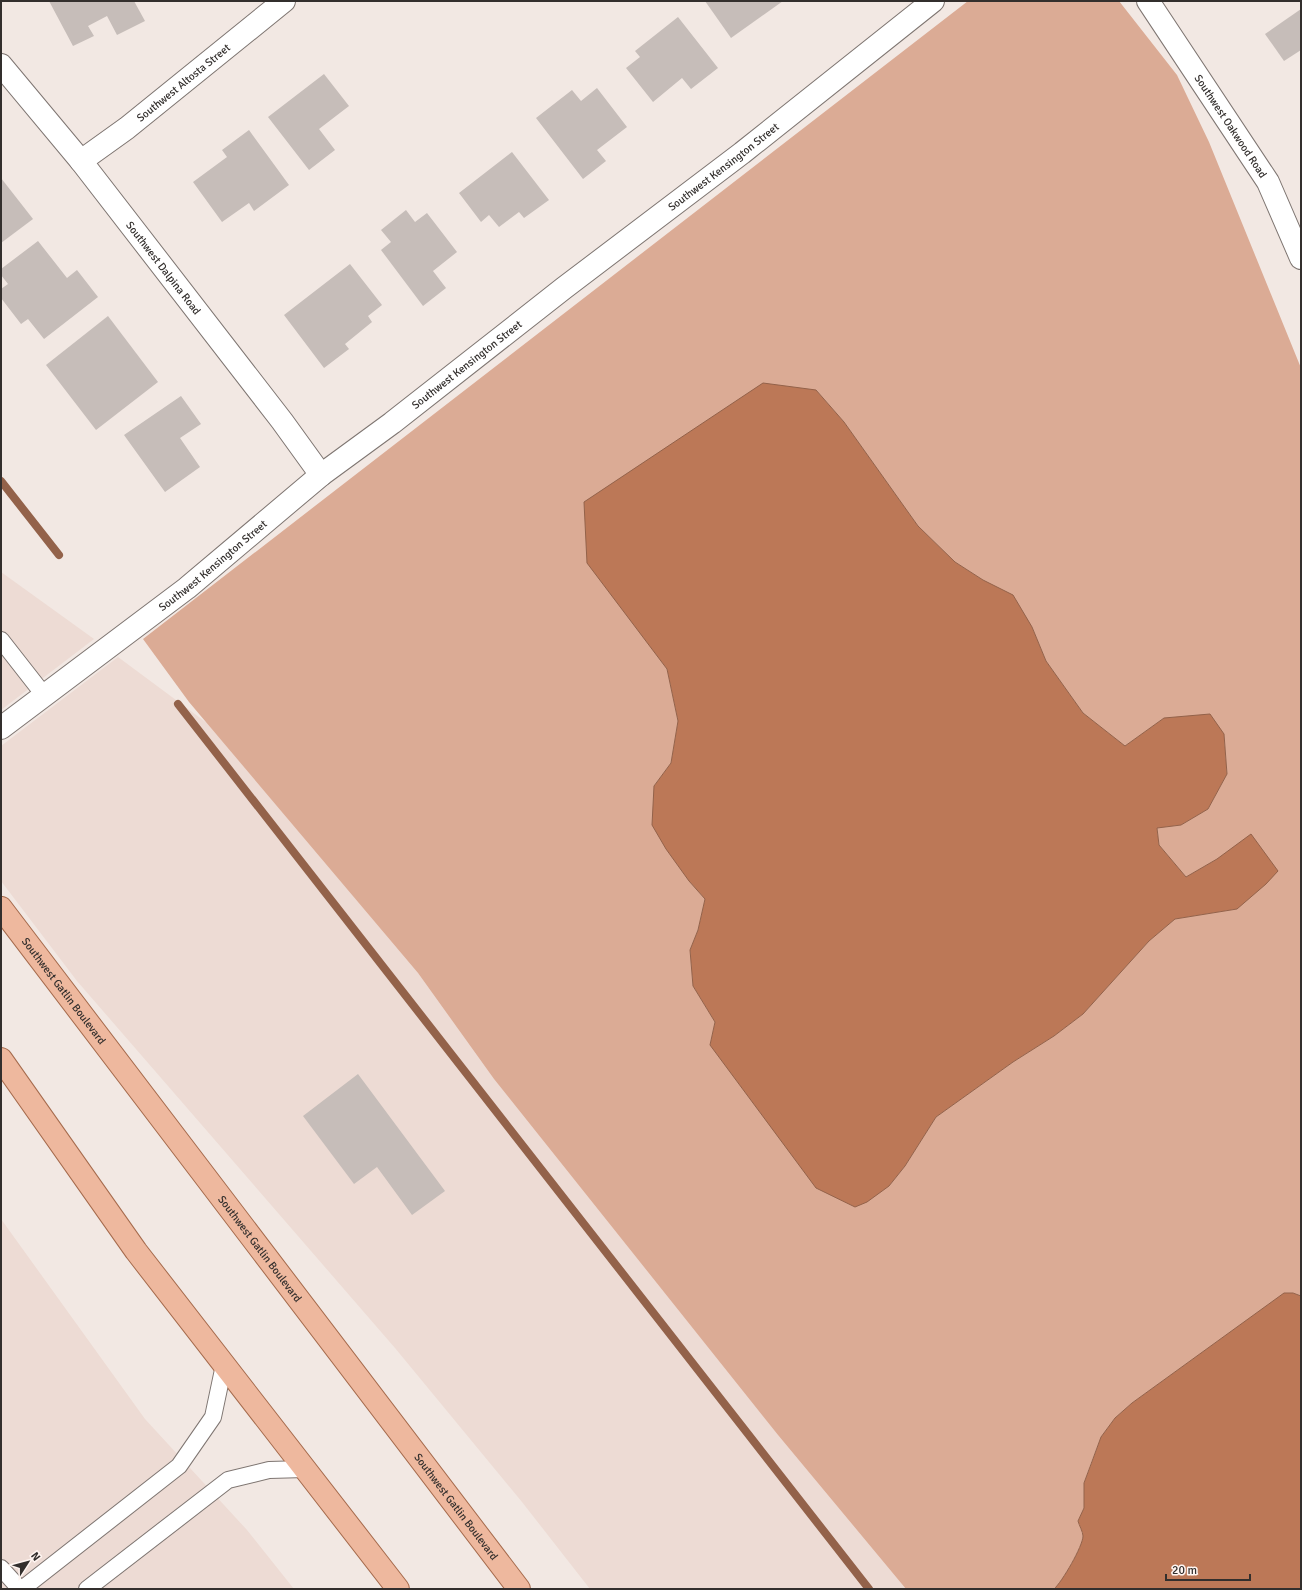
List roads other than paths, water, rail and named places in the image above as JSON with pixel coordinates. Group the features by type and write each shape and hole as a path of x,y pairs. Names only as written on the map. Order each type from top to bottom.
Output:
{"main road":[{"name":"Southwest Gatlin Boulevard","path":"1,908 519,1589"},
{"path":"1,1059 136,1250 398,1589"}],"street":[{"name":"Southwest Altosta Street","path":"81,161 126,128 284,1"},
{"name":"Southwest Kensington Street","path":"1,728 187,588 321,475 392,423 564,288 742,154 933,1"},
{"name":"Southwest Oakwood Road","path":"1148,1 1268,182 1301,258"},
{"name":"Southwest Dalpina Road","path":"1,65 81,161 282,421 321,475"}],"lane":[{"path":"1,640 44,695"},
{"path":"1,1568 21,1589 179,1466 213,1417 224,1365"},
{"path":"87,1589 228,1480 269,1470 305,1469"}],"waterway":[{"path":"1,481 59,555"},
{"path":"178,704 869,1589"}]}
